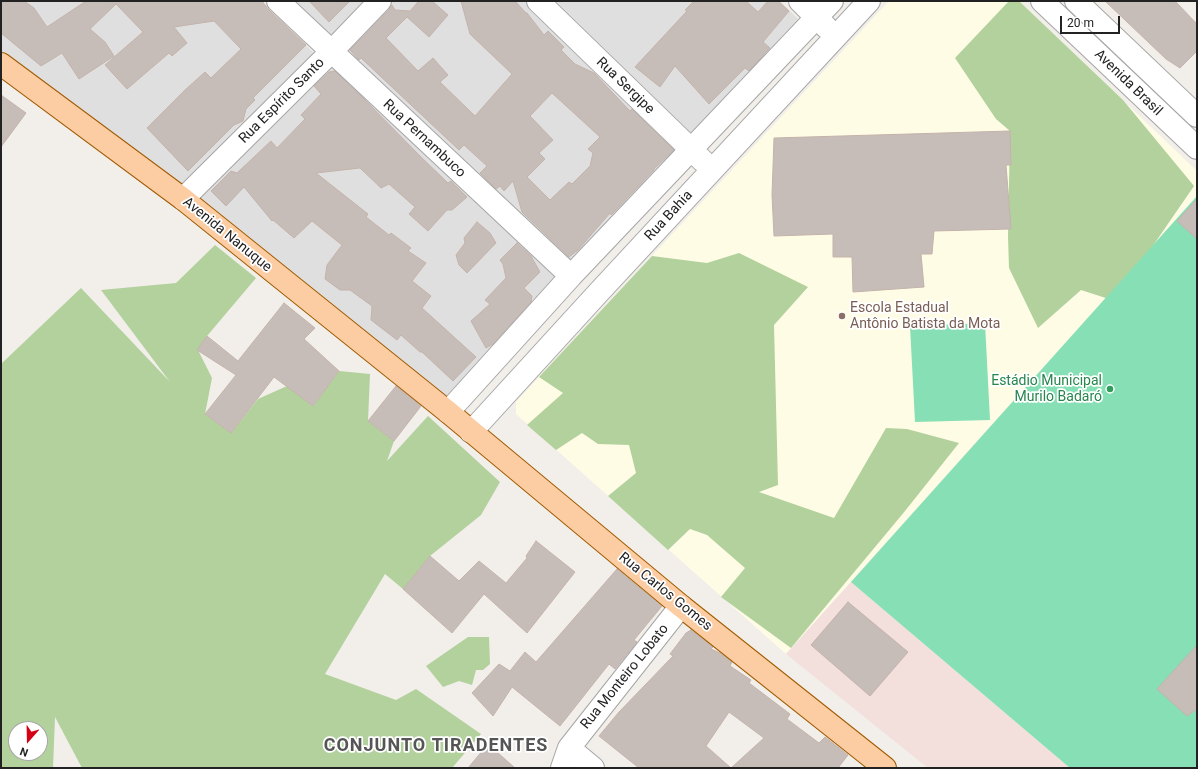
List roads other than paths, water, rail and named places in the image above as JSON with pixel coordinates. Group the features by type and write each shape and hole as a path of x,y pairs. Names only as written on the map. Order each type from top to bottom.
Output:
{"main road":[{"name":"Avenida Nanuque","path":"1,64 183,199 448,412"},
{"name":"Rua Carlos Gomes","path":"448,412 681,606 885,768"}],"street":[{"name":"Rua Pernambuco","path":"278,1 572,276"},
{"name":"Rua Espírito Santo","path":"183,199 331,52 380,1"},
{"name":"Rua Sergipe","path":"538,1 712,170"},
{"path":"800,1 836,37"},
{"name":"Rua Bahia","path":"448,412 572,276 832,1"},
{"name":"Rua Bahia","path":"471,432 869,1"},
{"name":"Avenida Brasil","path":"1042,1 1197,148"},
{"name":"Avenida Brasil","path":"1076,1 1197,116"},
{"name":"Rua Monteiro Lobato","path":"565,758 681,606"},
{"path":"565,758 594,768"}],"place":[{"name":"Escola Estadual Antônio Batista da Mota","path":"842,316"},
{"name":"Estádio Municipal Murilo Badaró","path":"1110,389"}],"district":[{"name":"CONJUNTO TIRADENTES","path":"436,746"}]}
